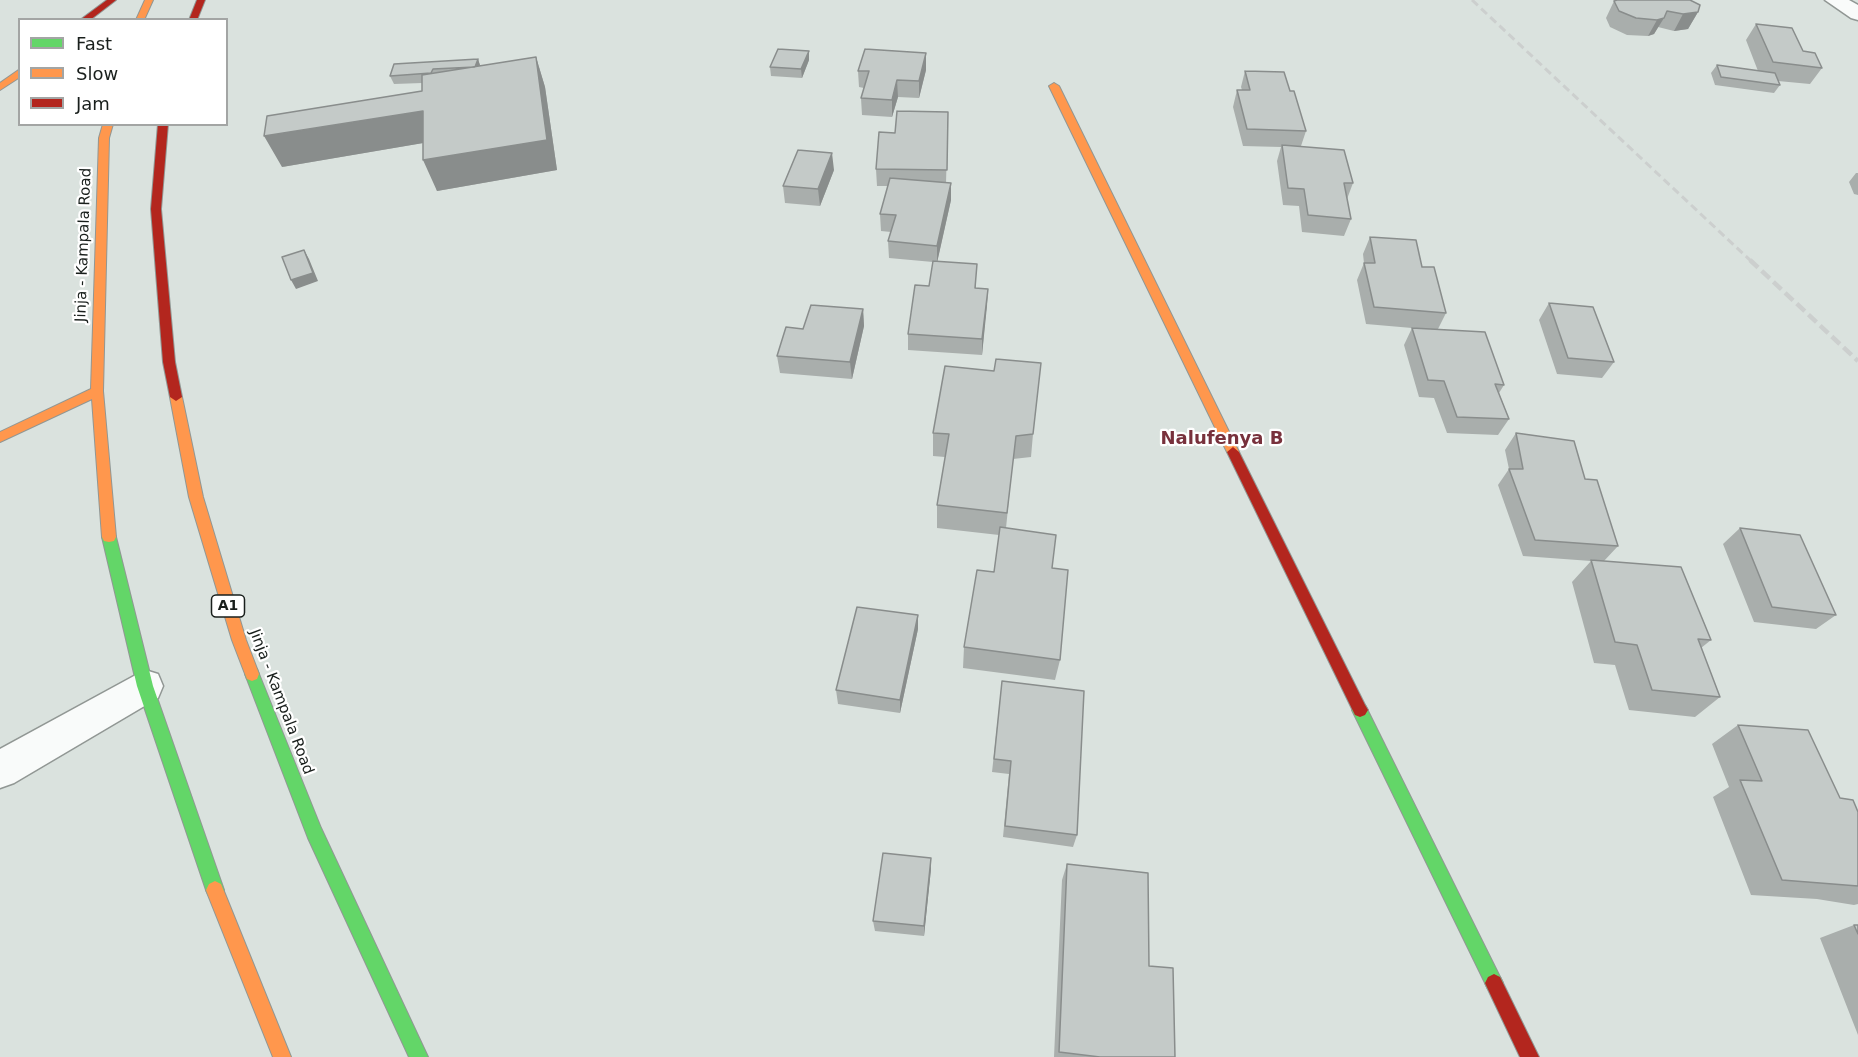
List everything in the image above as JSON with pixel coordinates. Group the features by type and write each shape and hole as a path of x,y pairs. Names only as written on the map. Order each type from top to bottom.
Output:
{"main road":[{"path":"87,18 112,0"},
{"path":"141,18 149,0"},
{"path":"194,18 201,0"},
{"path":"0,87 18,74"},
{"path":"1054,86 1530,1057"},
{"name":"Jinja - Kampala Road","path":"107,126 104,138 97,391 108,533 145,686 226,921 282,1057"},
{"name":"Jinja - Kampala Road","path":"163,126 156,209 169,362 196,497 239,640 314,832 419,1057"},
{"path":"0,437 97,391"}],"street":[{"path":"1834,0 1858,14"},
{"path":"0,770 145,686"}],"building":[{"path":"1690,0 1700,5 1698,12 1683,14 1667,11 1664,18 1657,20 1636,18 1619,11 1614,1"},
{"path":"1756,24 1792,28 1803,51 1815,53 1822,68 1773,62"},
{"path":"778,49 809,51 801,69 770,67"},
{"path":"865,49 926,53 919,81 897,80 892,100 861,98 869,71 858,71"},
{"path":"536,57 547,140 423,160 423,111 264,136 267,116 422,91 422,75"},
{"path":"478,59 475,67 433,69 431,73 390,76 394,64"},
{"path":"1717,65 1775,73 1780,85 1721,77"},
{"path":"1245,71 1284,72 1290,91 1294,91 1306,131 1247,129 1237,90 1250,90"},
{"path":"897,111 948,112 947,170 876,169 879,132 895,133"},
{"path":"1282,145 1344,150 1353,183 1344,183 1351,219 1308,215 1304,189 1288,188"},
{"path":"798,150 832,153 818,189 783,186"},
{"path":"890,178 951,183 937,246 888,241 896,215 880,214"},
{"path":"1370,237 1416,240 1422,267 1434,267 1446,313 1374,307 1364,263 1375,263"},
{"path":"304,250 313,273 291,280 282,257"},
{"path":"933,261 977,264 975,288 988,289 982,339 908,334 915,285 929,286"},
{"path":"1549,303 1593,307 1614,362 1568,358"},
{"path":"811,305 863,309 850,362 777,356 786,327 803,329"},
{"path":"1412,328 1485,332 1504,385 1495,384 1509,419 1457,417 1444,381 1428,380"},
{"path":"996,359 1041,363 1033,434 1016,436 1007,513 937,505 949,434 933,433 945,366 994,371"},
{"path":"1516,433 1574,441 1585,479 1597,480 1618,546 1535,540 1509,469 1523,469"},
{"path":"1000,527 1056,535 1052,568 1068,570 1060,660 964,647 977,570 994,572"},
{"path":"1740,528 1800,535 1836,615 1772,607"},
{"path":"1591,560 1681,567 1711,640 1698,639 1720,697 1652,690 1637,645 1615,642"},
{"path":"857,607 918,615 900,700 836,690"},
{"path":"1002,681 1084,691 1077,835 1005,826 1011,761 994,759"},
{"path":"1738,725 1808,730 1840,798 1853,800 1858,812 1858,886 1782,880 1740,780 1762,781"},
{"path":"883,853 931,858 924,926 873,921"},
{"path":"1067,864 1148,873 1149,966 1173,968 1175,1057 1100,1057 1059,1052"}],"railway":[{"path":"1472,0 1752,262"},
{"path":"1750,260 1858,361"}],"traffic: fast":[{"path":"109,537 145,686 215,890"},
{"path":"252,674 314,832 419,1057"},
{"path":"1360,710 1494,983"}],"traffic: slow":[{"path":"141,18 149,0"},
{"path":"0,87 18,74"},
{"path":"1054,86 1233,452"},
{"path":"107,126 104,138 97,391 109,537"},
{"path":"0,437 97,391"},
{"path":"176,397 196,497 239,640 252,674"},
{"path":"215,890 282,1057"}],"traffic: jam":[{"path":"87,18 112,0"},
{"path":"194,18 201,0"},
{"path":"163,126 156,209 169,362 176,397"},
{"path":"1233,452 1360,710"},
{"path":"1494,983 1530,1057"}],"district":[{"name":"Nalufenya B","path":"1222,439"}]}
